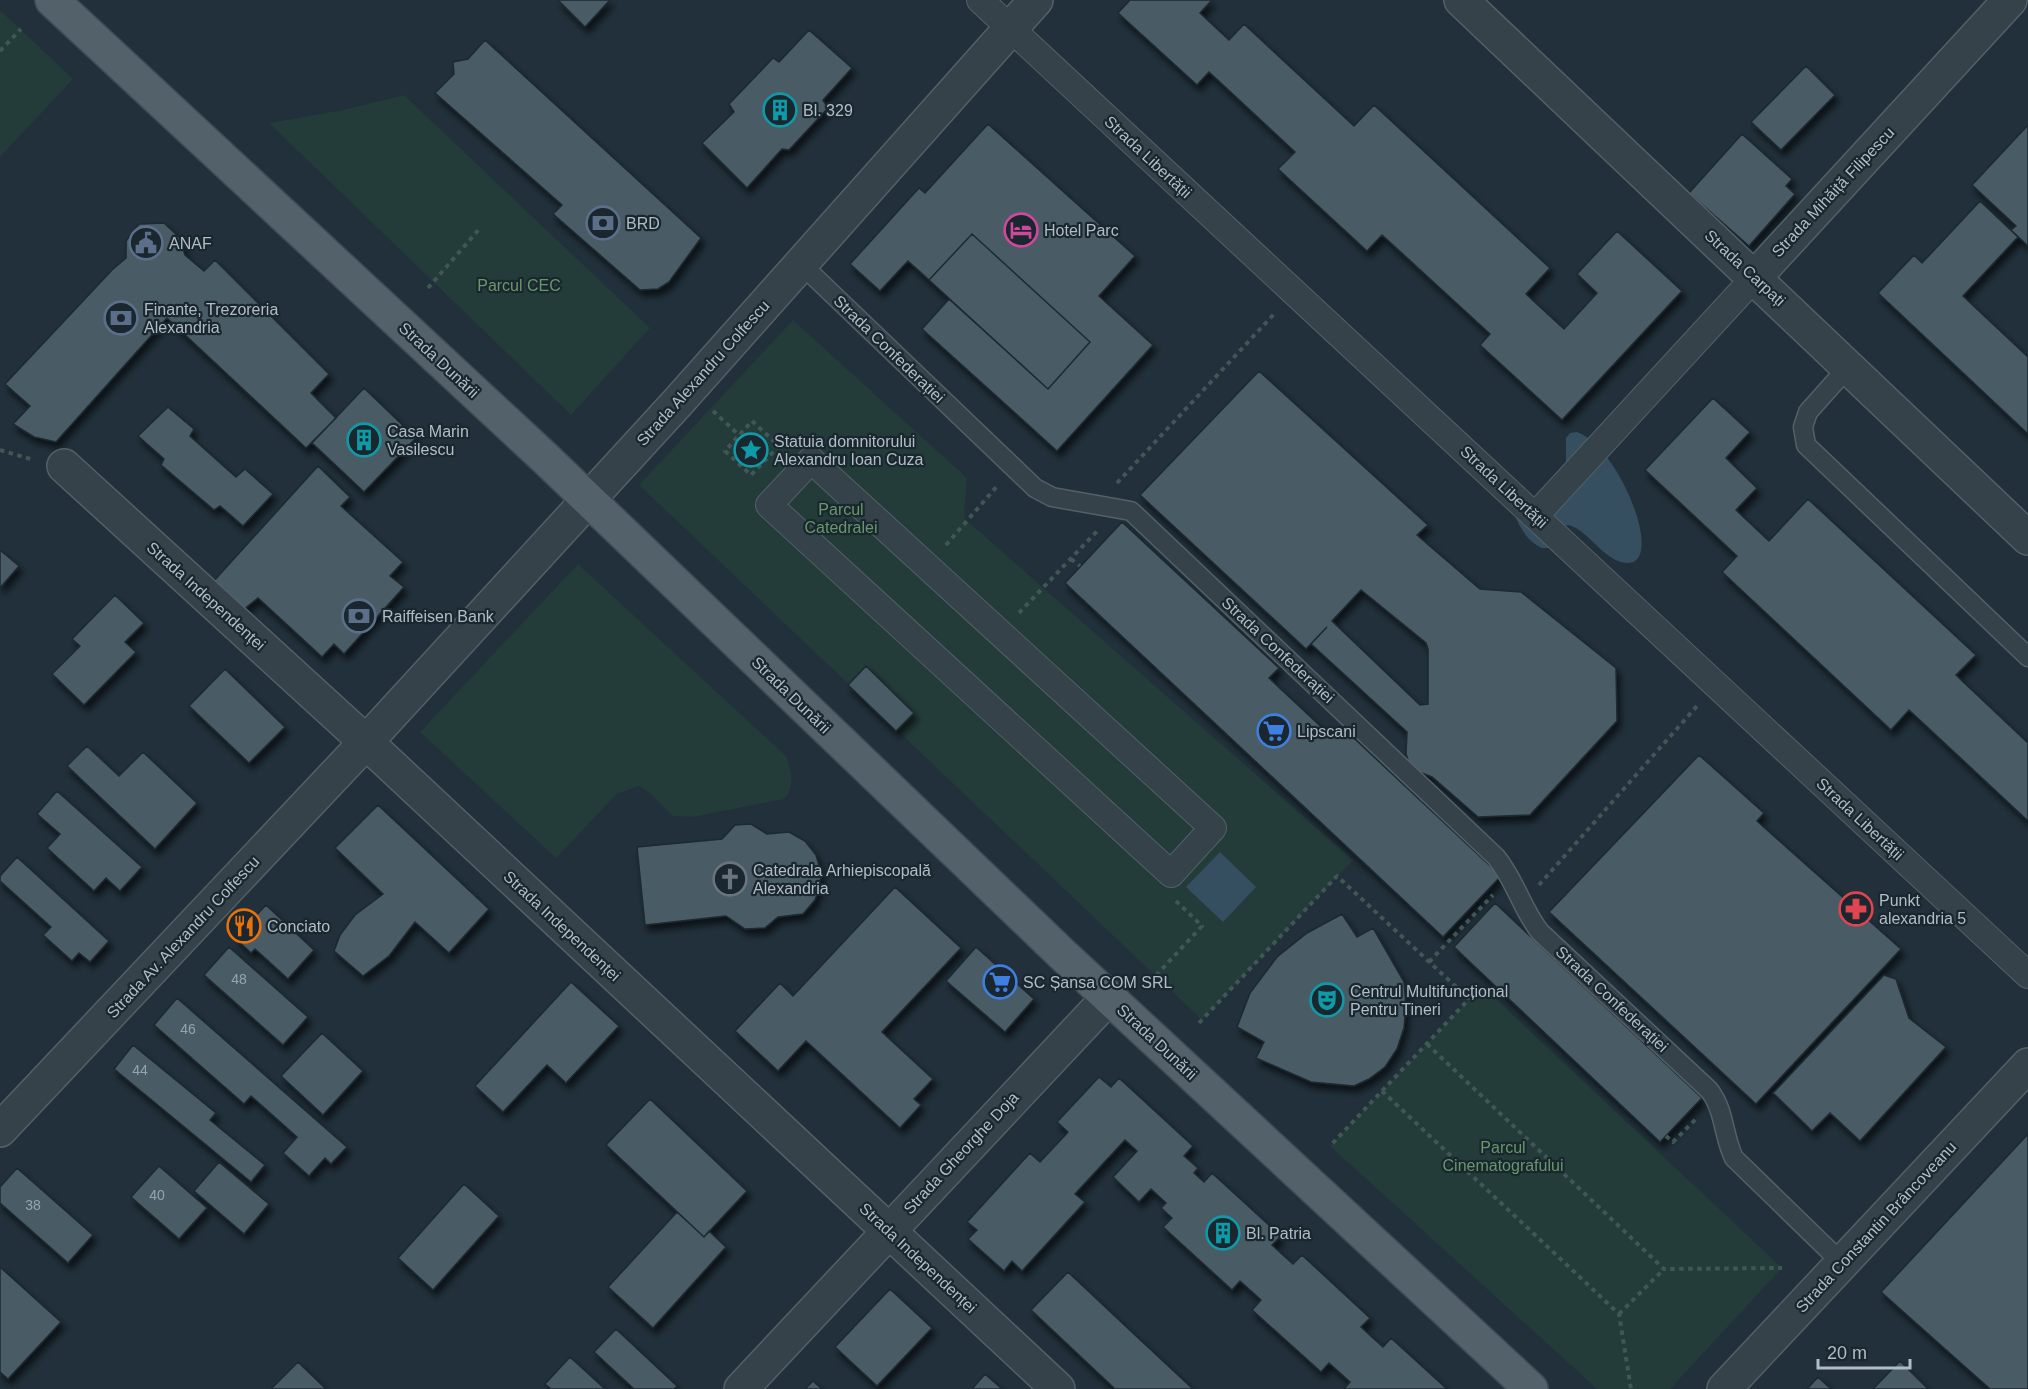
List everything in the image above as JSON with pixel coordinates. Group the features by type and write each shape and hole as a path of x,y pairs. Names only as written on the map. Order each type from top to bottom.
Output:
{"main road":[{"name":"Strada Dunării","path":"52,0 545,458 1109,997 1531,1389"}],"street":[{"name":"Strada Libertății","path":"980,0 2028,975"},
{"name":"Strada Alexandru Colfescu","path":"366,742 587,500 1036,0"},
{"name":"Strada Carpați","path":"1461,0 2028,538"},
{"name":"Strada Mihăiță Filipescu","path":"1535,516 2010,0"},
{"path":"811,460 1000,633 1213,828 1171,874 769,505 811,460"},
{"name":"Strada Independenței","path":"64,466 366,742 1058,1389"},
{"name":"Strada Av. Alexandru Colfescu","path":"0,1130 366,742"},
{"name":"Strada Gheorghe Doja","path":"741,1389 1109,997"},
{"name":"Strada Constantin Brâncoveanu","path":"1724,1389 2028,1065"}],"lane":[{"name":"Strada Confederației","path":"800,263 1035,488 1052,497 1125,509 1496,857 1510,877 1540,932 1709,1090 1722,1112 1728,1145 1734,1158 1842,1263"},
{"path":"1848,366 1808,412 1803,427 1806,445 2028,657"}],"path":[{"path":"0,51 21,29"},
{"path":"428,288 480,226"},
{"path":"1098,503 1294,292"},
{"path":"752,421 779,446 752,475 725,451 752,421"},
{"path":"927,566 1014,467"},
{"path":"1000,633 1071,559 1125,509"},
{"path":"1071,559 1080,566"},
{"path":"1523,904 1716,685"},
{"path":"1150,982 1202,926 1160,886 1171,874"},
{"path":"1199,1023 1337,876 1469,999 1330,1146"},
{"path":"1429,962 1510,877"},
{"path":"1483,906 1488,911"},
{"path":"1458,921 1464,926"},
{"path":"1455,936 1460,940"},
{"path":"1427,1044 1664,1269 1782,1268"},
{"path":"1382,1091 1619,1314 1631,1389"},
{"path":"1666,1136 1673,1142"},
{"path":"1619,1314 1664,1269"}],"green space":[{"path":"0,10 73,79 0,157"},
{"name":"Parcul CEC","path":"404,95 650,328 571,415 269,123 343,110"},
{"name":"Parcul Catedralei","path":"793,320 967,478 964,518 1353,860 1202,1020 639,485"},
{"path":"578,564 786,756 792,778 785,799 692,817 673,816 650,793 639,786 617,794 556,858 420,732"},
{"name":"Parcul Cinematografului","path":"1482,986 1782,1268 1670,1389 1597,1389 1330,1146"}],"water":[{"path":"1577,432 1593,442 1622,480 1640,527 1642,546 1637,559 1626,563 1618,561 1583,533 1569,525 1563,526 1550,548 1542,548 1528,538 1519,524 1514,513 1566,488 1566,438 1570,433"},
{"path":"1220,852 1256,887 1223,922 1186,887"}],"building":[{"path":"558,0 610,0 585,27"},
{"path":"1130,0 1212,0 1200,13 1229,40 1244,24 1354,126 1374,105 1550,268 1526,294 1564,329 1597,293 1577,274 1617,231 1682,291 1562,420 1480,345 1490,334 1382,235 1367,251 1278,169 1295,152 1209,72 1197,85 1118,13"},
{"name":"Bl. 329","path":"809,30 852,68 823,100 828,108 789,150 782,149 747,188 702,143 734,112 729,104 773,58 779,62"},
{"path":"485,40 701,238 669,282 658,289 640,290 553,214 562,205 435,93 454,74 453,62 468,59"},
{"path":"1806,66 1835,95 1781,150 1751,122"},
{"path":"988,124 1135,256 1099,296 1153,345 1057,451 922,329 949,299 1048,389 1090,342 972,234 929,280 908,261 880,291 850,264 919,188 925,193"},
{"path":"2028,125 2028,246 2011,230 2016,226 1972,185"},
{"path":"1742,134 1792,179 1786,186 1795,194 1749,246 1689,193"},
{"path":"1980,201 2018,237 1963,296 2028,357 2028,434 1878,293 1914,255 1922,263"},
{"path":"164,223 180,238 185,255 204,271 215,260 329,374 311,393 336,418 306,448 167,318 56,442 34,437 13,424 30,406 5,384 126,258 126,241 139,224"},
{"path":"972,234 1090,342 1048,389 929,280"},
{"path":"1259,371 1428,525 1417,535 1480,589 1521,592 1616,668 1617,721 1530,815 1478,817 1432,777 1411,769 1406,754 1407,732 1311,644 1327,627 1306,649 1140,495","holes":["1361,590 1426,643 1428,649 1428,704 1420,705 1332,621"]},
{"name":"Casa Marin Vasilescu","path":"364,388 416,438 364,492 312,443"},
{"path":"1713,398 1750,432 1726,458 1757,488 1736,510 1769,541 1808,499 1976,655 1956,675 2028,743 2028,821 1909,710 1891,730 1722,572 1737,556 1645,470"},
{"path":"168,407 194,429 190,436 236,477 245,469 273,494 243,526 220,506 214,510 161,465 164,459 138,436"},
{"path":"318,466 350,497 341,506 403,562 390,576 404,587 344,654 334,644 322,657 258,598 243,610 212,583"},
{"name":"Lipscani","path":"1122,522 1279,668 1269,678 1331,736 1341,726 1501,876 1443,937 1065,583"},
{"path":"0,550 19,566 0,588"},
{"path":"115,595 144,623 125,642 136,652 84,705 52,674 80,646 72,639"},
{"path":"866,666 914,713 896,731 848,685"},
{"path":"225,669 285,727 249,763 189,706"},
{"path":"87,746 119,776 143,752 197,803 155,849 67,766"},
{"path":"1699,755 1764,813 1757,821 1901,949 1756,1104 1549,912"},
{"path":"57,791 142,867 120,891 106,878 94,891 47,848 60,834 37,814"},
{"path":"378,805 489,909 449,953 415,922 389,956 363,976 334,951 340,935 355,915 383,894 335,848"},
{"name":"Catedrala Arhiepiscopală Alexandria","path":"751,824 767,834 789,832 805,841 816,855 821,872 820,886 815,900 803,914 778,917 765,928 745,929 726,916 645,925 637,847 722,839 735,825"},
{"path":"17,857 109,941 90,962 79,953 72,961 43,935 51,927 0,881 0,876"},
{"path":"895,887 961,948 882,1032 933,1079 914,1099 921,1105 900,1128 806,1041 778,1071 735,1031 780,983 793,996"},
{"path":"1495,903 1702,1098 1660,1142 1454,947"},
{"path":"266,905 314,950 288,979 255,949 251,953 235,938"},
{"name":"Centrul Multifuncțional Pentru Tineri","path":"1342,914 1357,937 1373,928 1404,982 1406,1006 1404,1028 1397,1049 1385,1067 1369,1079 1354,1086 1311,1082 1256,1058 1264,1042 1237,1027 1250,993 1277,957 1307,933"},
{"path":"229,947 308,1017 283,1045 204,975"},
{"path":"976,947 1034,999 1005,1032 946,981"},
{"path":"1884,975 1896,979 1909,1018 1946,1047 1860,1141 1830,1113 1812,1131 1773,1093"},
{"path":"571,982 619,1026 566,1083 547,1065 503,1112 475,1086"},
{"path":"177,998 347,1147 331,1164 325,1158 309,1176 283,1153 297,1137 251,1096 244,1104 154,1025"},
{"path":"322,1033 363,1071 323,1115 281,1076"},
{"path":"133,1045 216,1113 210,1120 265,1165 251,1182 114,1069"},
{"name":"Bl. Patria","path":"1099,1077 1111,1087 1119,1078 1193,1146 1184,1156 1198,1168 1194,1173 1204,1182 1212,1173 1281,1236 1272,1245 1293,1264 1302,1255 1370,1318 1361,1327 1383,1347 1391,1338 1447,1389 1344,1389 1350,1382 1329,1363 1321,1372 1252,1310 1261,1300 1240,1281 1232,1290 1163,1227 1172,1218 1161,1208 1166,1203 1151,1189 1139,1202 1113,1177 1137,1151 1125,1140 1075,1194 1085,1202 1022,1271 1012,1261 1004,1271 968,1239 977,1230 967,1222 1030,1153 1040,1162 1068,1132 1057,1122"},
{"path":"650,1099 747,1191 704,1237 606,1145"},
{"path":"2028,1134 2028,1389 1990,1389 1881,1292"},
{"path":"219,1162 269,1204 244,1234 194,1191"},
{"path":"159,1166 207,1208 179,1239 131,1197"},
{"path":"17,1168 93,1235 68,1263 0,1203 0,1187"},
{"path":"464,1184 499,1216 433,1290 398,1258"},
{"path":"677,1212 704,1237 709,1231 726,1247 653,1328 608,1287"},
{"path":"0,1267 61,1322 8,1379 0,1372"},
{"path":"1068,1272 1193,1389 1115,1389 1031,1310"},
{"path":"890,1289 932,1328 877,1386 835,1347"},
{"path":"616,1329 677,1386 674,1389 634,1389 594,1352"},
{"path":"570,1357 605,1389 551,1389 545,1384"},
{"path":"1900,1361 1928,1389 1873,1389"},
{"path":"298,1362 326,1389 271,1389"},
{"path":"985,1374 1002,1389 972,1389"},
{"path":"1818,1377 1831,1389 1807,1389"},
{"path":"813,1381 822,1389 805,1389"}],"place":[{"name":"Bl. 329","path":"780,110"},
{"name":"BRD","path":"603,223"},
{"name":"Hotel Parc","path":"1021,230"},
{"name":"ANAF","path":"146,243"},
{"name":"Finante, Trezoreria Alexandria","path":"121,318"},
{"name":"Casa Marin Vasilescu","path":"364,440"},
{"name":"Statuia domnitorului Alexandru Ioan Cuza","path":"751,450"},
{"name":"Raiffeisen Bank","path":"359,616"},
{"name":"Lipscani","path":"1274,731"},
{"name":"Catedrala Arhiepiscopală Alexandria","path":"730,879"},
{"name":"Punkt alexandria 5","path":"1856,909"},
{"name":"Conciato","path":"244,926"},
{"name":"SC Șansa COM SRL","path":"1000,982"},
{"name":"Centrul Multifuncțional Pentru Tineri","path":"1327,1000"},
{"name":"Bl. Patria","path":"1223,1233"}]}
